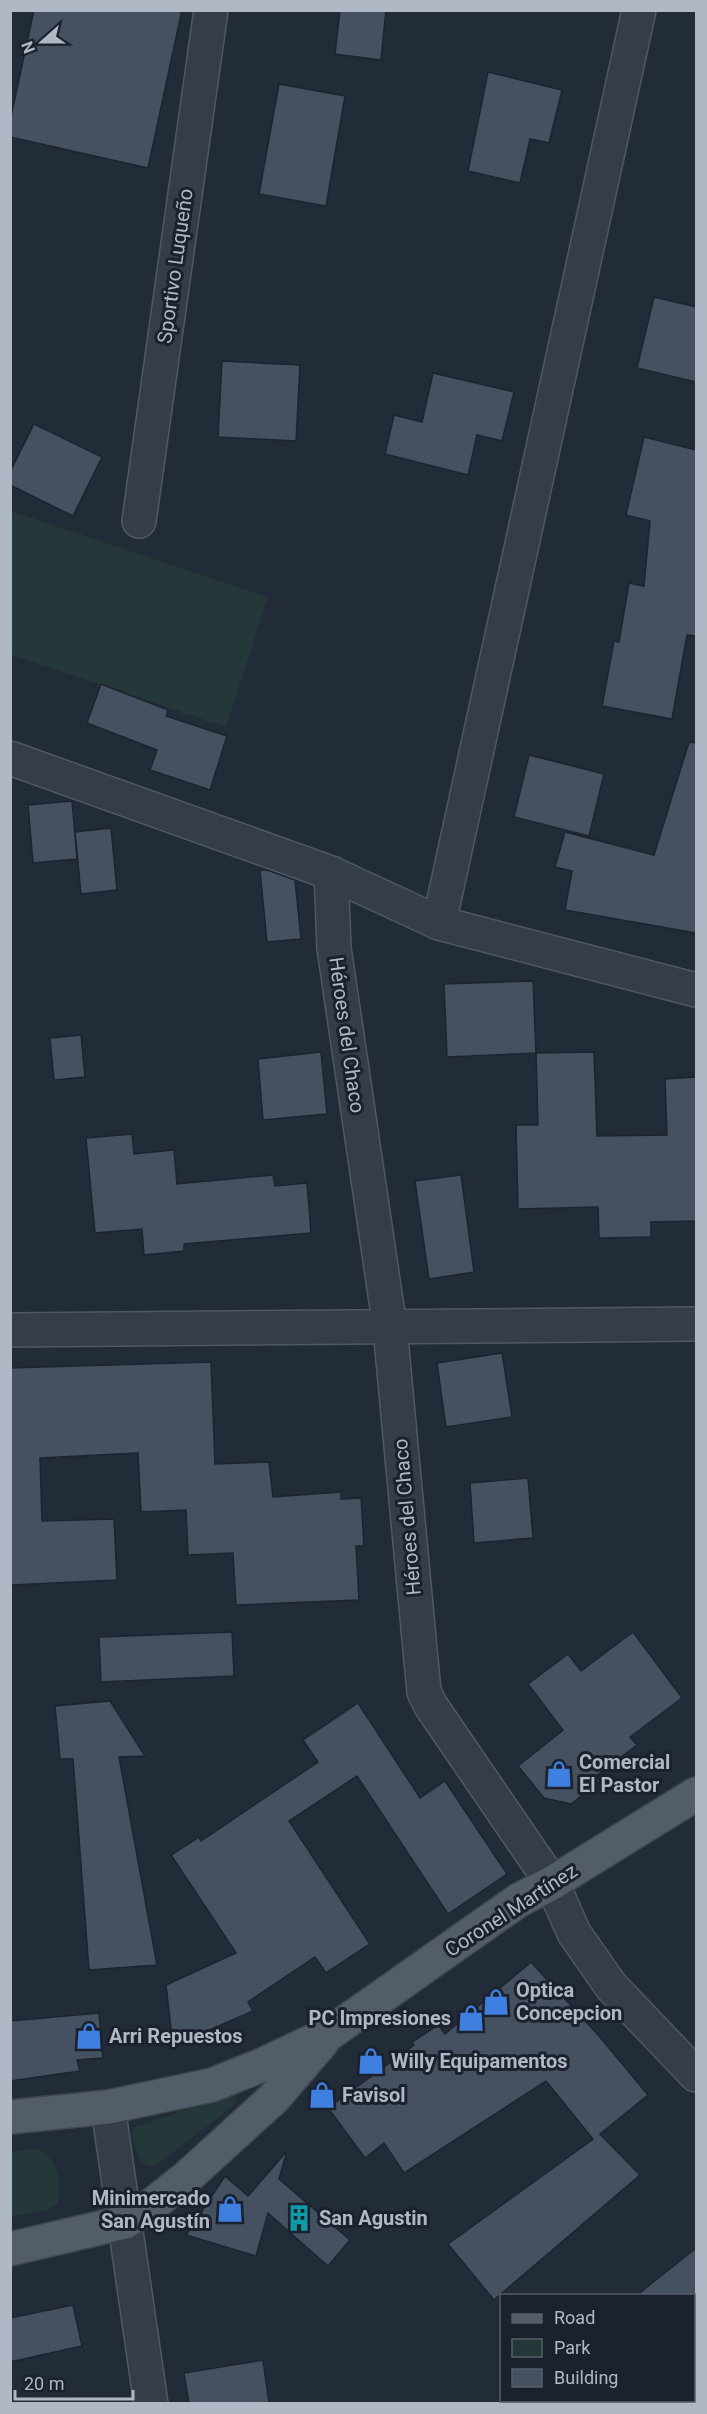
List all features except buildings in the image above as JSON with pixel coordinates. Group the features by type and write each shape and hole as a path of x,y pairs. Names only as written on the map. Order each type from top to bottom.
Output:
{"main road":[{"name":"Coronel Martínez","path":"330,2033 519,1900 552,1883 696,1794"},
{"path":"10,2117 108,2107 212,2085 330,2033"},
{"path":"10,2249 125,2222 152,2205 185,2179 274,2098 330,2033"}],"street":[{"name":"Sportivo Luqueño","path":"140,522 211,10"},
{"path":"439,923 639,10"},
{"path":"10,758 331,873 439,923 696,990"},
{"name":"Héroes del Chaco","path":"331,873 334,948 390,1328 424,1692 431,1706 552,1883 574,1933 611,1986 696,2075"},
{"path":"10,1330 696,1324"},
{"path":"108,2107 151,2403"}],"green space":[{"path":"11,511 268,597 226,727 11,655"},
{"path":"228,2095 237,2098 233,2106 159,2163 151,2166 141,2163 131,2136 135,2127"},
{"path":"37,2148 50,2159 57,2171 60,2186 58,2203 48,2210 11,2216 11,2152"}],"place":[{"name":"Comercial El Pastor","path":"559,1774"},
{"name":"Optica Concepcion","path":"496,2002"},
{"name":"PC Impresiones","path":"471,2018"},
{"name":"Arri Repuestos","path":"89,2036"},
{"name":"Willy Equipamentos","path":"371,2061"},
{"name":"Favisol","path":"322,2095"},
{"name":"Minimercado San Agustín","path":"230,2209"},
{"name":"San Agustin","path":"299,2218"}]}
